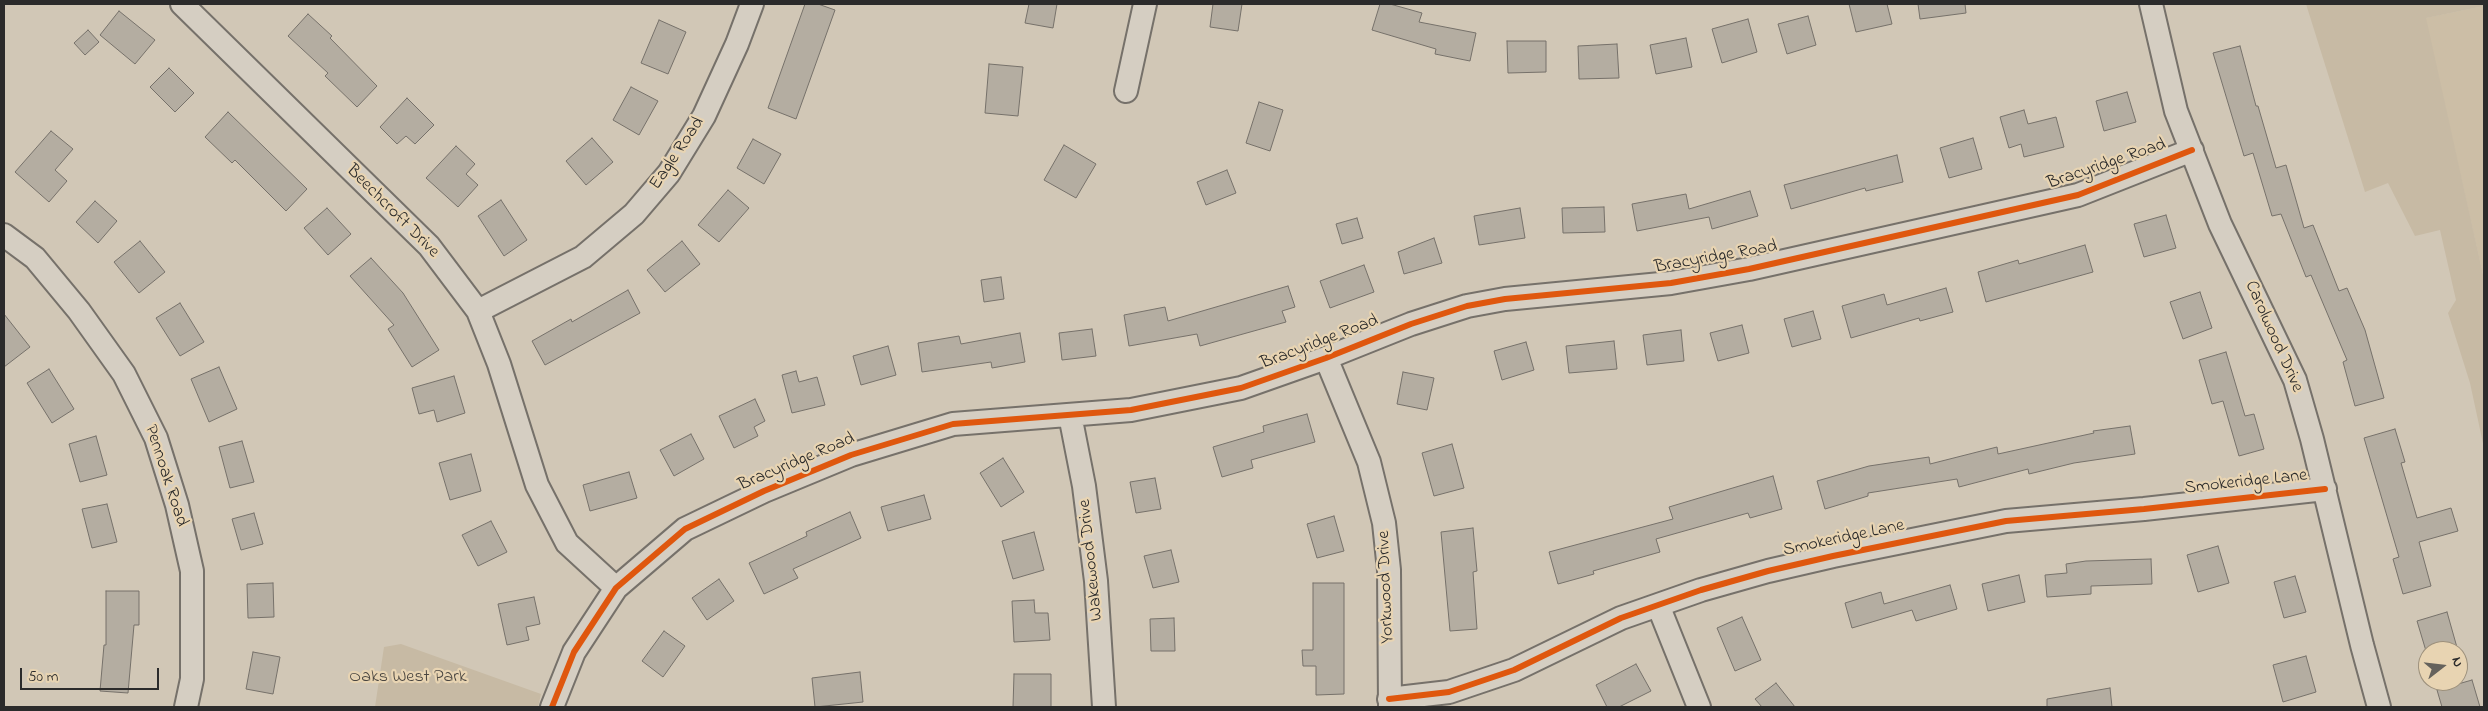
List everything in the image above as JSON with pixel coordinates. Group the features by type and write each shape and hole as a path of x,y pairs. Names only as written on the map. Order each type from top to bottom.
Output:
{"street":[{"name":"Beechcroft Drive","path":"182,4 429,246 478,311 499,364 537,485 567,543 616,588"},
{"name":"Eagle Road","path":"478,311 583,257 634,214 670,173 704,116 738,44 752,4"},
{"path":"1126,91 1145,4"},
{"name":"Carolwood Drive","path":"2151,4 2176,111 2220,224 2295,380 2325,489 2362,644 2380,707"},
{"name":"Bracyridge Road","path":"552,707 574,652 616,588 686,529 764,491 851,455 953,424 1132,410 1242,388 1326,358 1411,324 1467,306 1505,299 1671,283 1749,270 2078,195 2192,150"},
{"name":"Pennoak Road","path":"4,235 35,258 79,311 124,374 156,438 177,505 192,571 194,629 192,679 186,707"},
{"name":"Yorkwood Drive","path":"1326,358 1369,462 1384,523 1389,570 1390,703"},
{"name":"Wakewood Drive","path":"1070,415 1084,486 1096,581 1104,707"},
{"name":"Smokeridge Lane","path":"1390,703 1449,692 1514,670 1621,618 1768,571 2006,521 2144,509 2325,489"},
{"path":"1658,605 1699,707"}],"shaded area":[{"path":"2484,6 2484,279 2425,18"}],"green space":[{"path":"2306,4 2484,4 2484,6 2426,18 2484,279 2484,448 2470,383 2448,313 2456,300 2440,230 2415,236 2388,183 2365,192"},
{"name":"Oaks West Park","path":"401,644 541,694 538,707 375,707 384,647"}],"building":[{"path":"805,4 818,4 835,10 796,119 768,108"},
{"path":"1029,4 1057,4 1053,28 1025,23"},
{"path":"1213,4 1242,4 1238,31 1210,27"},
{"path":"1380,4 1390,4 1422,13 1419,22 1476,33 1470,61 1435,54 1436,49 1372,30"},
{"path":"1849,4 1887,4 1892,24 1856,32"},
{"path":"1918,4 1965,4 1966,13 1920,19"},
{"path":"119,11 155,40 135,64 100,35"},
{"path":"308,14 332,36 330,38 377,86 357,107 325,76 328,73 288,36"},
{"path":"1808,16 1816,45 1787,54 1778,24"},
{"path":"1748,19 1757,52 1722,63 1712,29"},
{"path":"659,20 686,32 668,74 641,63"},
{"path":"88,30 99,42 85,55 74,43"},
{"path":"1686,38 1692,67 1656,74 1650,45"},
{"path":"1507,41 1546,41 1546,72 1508,73"},
{"path":"1617,44 1619,78 1579,79 1578,46"},
{"path":"2240,46 2256,106 2258,106 2276,168 2286,165 2304,228 2313,225 2339,291 2347,288 2365,330 2384,398 2355,406 2343,362 2347,360 2311,275 2306,277 2281,214 2272,216 2253,153 2244,156 2213,53"},
{"path":"989,64 1023,67 1018,116 985,113"},
{"path":"169,68 194,93 175,112 150,87"},
{"path":"631,87 658,101 639,135 613,120"},
{"path":"2127,92 2136,122 2104,131 2096,101"},
{"path":"407,98 434,125 415,144 406,136 397,144 380,127"},
{"path":"1259,102 1283,110 1270,151 1246,143"},
{"path":"2024,110 2028,124 2056,117 2064,147 2024,157 2021,144 2009,148 2000,117"},
{"path":"228,112 307,189 286,211 235,160 232,163 205,137"},
{"path":"51,131 73,149 55,170 67,181 49,202 15,172"},
{"path":"592,138 613,162 586,185 566,161"},
{"path":"1973,138 1982,169 1949,178 1940,148"},
{"path":"753,139 781,154 764,184 737,168"},
{"path":"1064,145 1096,164 1076,198 1044,180"},
{"path":"456,146 475,164 466,174 478,185 458,207 426,178"},
{"path":"1897,155 1903,182 1866,191 1865,188 1791,209 1784,185"},
{"path":"1227,170 1236,193 1206,205 1197,182"},
{"path":"728,190 749,208 719,242 698,225"},
{"path":"1750,191 1758,216 1712,229 1709,217 1637,231 1632,204 1686,194 1689,209"},
{"path":"501,200 527,240 504,256 478,216"},
{"path":"95,201 117,221 98,243 76,222"},
{"path":"1604,207 1605,232 1563,233 1562,208"},
{"path":"327,208 351,234 328,255 304,228"},
{"path":"1520,208 1525,238 1479,245 1474,216"},
{"path":"2166,215 2176,248 2144,257 2134,224"},
{"path":"1357,218 1363,238 1342,244 1336,224"},
{"path":"1434,238 1442,263 1404,274 1398,252"},
{"path":"140,241 165,272 139,293 114,262"},
{"path":"682,241 700,264 665,292 647,270"},
{"path":"2085,245 2093,272 1986,302 1978,272 2018,260 2019,264"},
{"path":"371,258 403,293 439,350 412,367 388,329 394,325 350,276"},
{"path":"1364,265 1374,292 1330,308 1320,281"},
{"path":"1001,277 1004,299 984,302 981,280"},
{"path":"1288,286 1295,307 1282,311 1286,322 1200,346 1197,334 1129,346 1124,315 1165,307 1168,321"},
{"path":"1946,288 1953,312 1920,321 1919,318 1851,338 1842,306 1884,294 1887,305"},
{"path":"628,290 640,313 545,365 532,341 571,319 572,322"},
{"path":"2200,292 2212,328 2183,339 2170,302"},
{"path":"180,303 204,342 180,356 156,318"},
{"path":"1813,311 1821,339 1792,347 1784,319"},
{"path":"4,314 30,347 4,367"},
{"path":"1742,325 1749,353 1718,361 1710,333"},
{"path":"1092,329 1096,356 1062,360 1059,333"},
{"path":"1681,330 1684,361 1647,365 1643,335"},
{"path":"1020,333 1025,362 992,368 991,362 922,372 918,343 959,336 961,344"},
{"path":"1614,341 1617,369 1569,373 1566,346"},
{"path":"1526,342 1534,370 1502,380 1494,351"},
{"path":"888,346 896,375 861,385 853,356"},
{"path":"2226,352 2245,416 2254,414 2264,449 2239,456 2223,401 2212,404 2199,360"},
{"path":"219,367 237,409 209,422 191,379"},
{"path":"49,369 74,409 52,423 27,383"},
{"path":"796,371 799,382 817,377 825,405 792,413 782,375"},
{"path":"1403,372 1434,378 1427,410 1397,404"},
{"path":"454,376 465,413 437,422 434,410 419,414 412,388"},
{"path":"755,399 765,421 754,427 758,436 734,448 719,416"},
{"path":"1307,414 1315,442 1251,460 1253,468 1222,477 1213,447 1264,432 1263,426"},
{"path":"2130,426 2135,454 2074,463 2029,474 2028,469 1959,487 1957,479 1868,493 1868,496 1825,509 1817,481 1869,466 1929,457 1930,464 1997,447 1998,454 2094,433 2093,431"},
{"path":"2395,429 2405,462 2401,463 2417,518 2451,508 2458,531 2419,542 2431,586 2403,594 2393,559 2399,557 2364,438"},
{"path":"691,434 704,459 674,476 660,450"},
{"path":"96,436 107,475 80,482 69,444"},
{"path":"242,441 254,482 230,488 219,447"},
{"path":"1452,444 1464,488 1434,496 1422,453"},
{"path":"471,454 481,491 450,500 439,463"},
{"path":"1003,458 1024,492 1001,507 980,473"},
{"path":"629,472 637,498 590,511 583,485"},
{"path":"1773,476 1782,509 1750,518 1748,513 1656,539 1660,552 1593,571 1594,574 1558,584 1549,552 1673,519 1669,507"},
{"path":"1155,478 1161,509 1136,513 1130,482"},
{"path":"924,495 931,519 888,531 881,507"},
{"path":"107,504 117,542 92,548 82,509"},
{"path":"850,512 861,538 793,569 798,578 764,594 749,563 807,536 806,532"},
{"path":"254,513 263,544 241,550 232,519"},
{"path":"1334,516 1344,551 1317,558 1307,524"},
{"path":"491,521 507,552 478,566 462,535"},
{"path":"1473,528 1477,571 1473,572 1477,629 1450,631 1441,532"},
{"path":"1034,532 1044,570 1013,579 1002,541"},
{"path":"2218,546 2229,583 2198,592 2187,555"},
{"path":"1171,550 1179,582 1153,588 1144,556"},
{"path":"2151,559 2152,584 2091,586 2091,594 2047,597 2045,575 2067,573 2066,564 2086,561"},
{"path":"2019,575 2025,602 1988,611 1982,584"},
{"path":"2295,576 2306,612 2284,618 2274,582"},
{"path":"719,579 734,601 707,620 692,598"},
{"path":"273,583 274,617 248,618 247,584"},
{"path":"1313,583 1344,583 1344,694 1316,695 1316,666 1303,666 1302,650 1313,650"},
{"path":"1950,585 1957,609 1916,621 1912,610 1852,628 1845,603 1881,592 1884,604"},
{"path":"106,591 139,591 139,625 134,625 128,693 100,691 104,645 106,645"},
{"path":"534,597 540,624 526,627 529,640 507,645 498,604"},
{"path":"1034,600 1035,613 1048,613 1050,640 1014,642 1012,601"},
{"path":"2447,612 2455,641 2423,641 2417,621"},
{"path":"1742,617 1761,660 1735,671 1717,628"},
{"path":"1174,618 1175,651 1151,651 1150,619"},
{"path":"664,631 685,646 663,677 642,661"},
{"path":"253,652 280,657 273,694 246,689"},
{"path":"2306,656 2316,692 2283,702 2273,665"},
{"path":"1636,664 1651,691 1619,707 1607,707 1596,685"},
{"path":"860,672 863,702 815,707 812,678"},
{"path":"1014,674 1051,674 1051,707 1013,707"},
{"path":"2472,680 2480,707 2442,707 2437,691 2468,691 2468,681"},
{"path":"1776,683 1795,707 1762,707 1755,699"},
{"path":"2110,688 2112,707 2047,707 2047,699"}],"cycle path":[{"path":"552,707 574,652 616,588 685,529 764,491 851,455 953,424 1131,410 1241,388 1326,358 1411,324 1467,306 1505,299 1671,283 1749,269 2078,195 2192,150"},
{"path":"1389,699 1449,692 1514,670 1621,618 1701,590 1768,571 1833,556 2006,521 2144,509 2325,489"}]}
